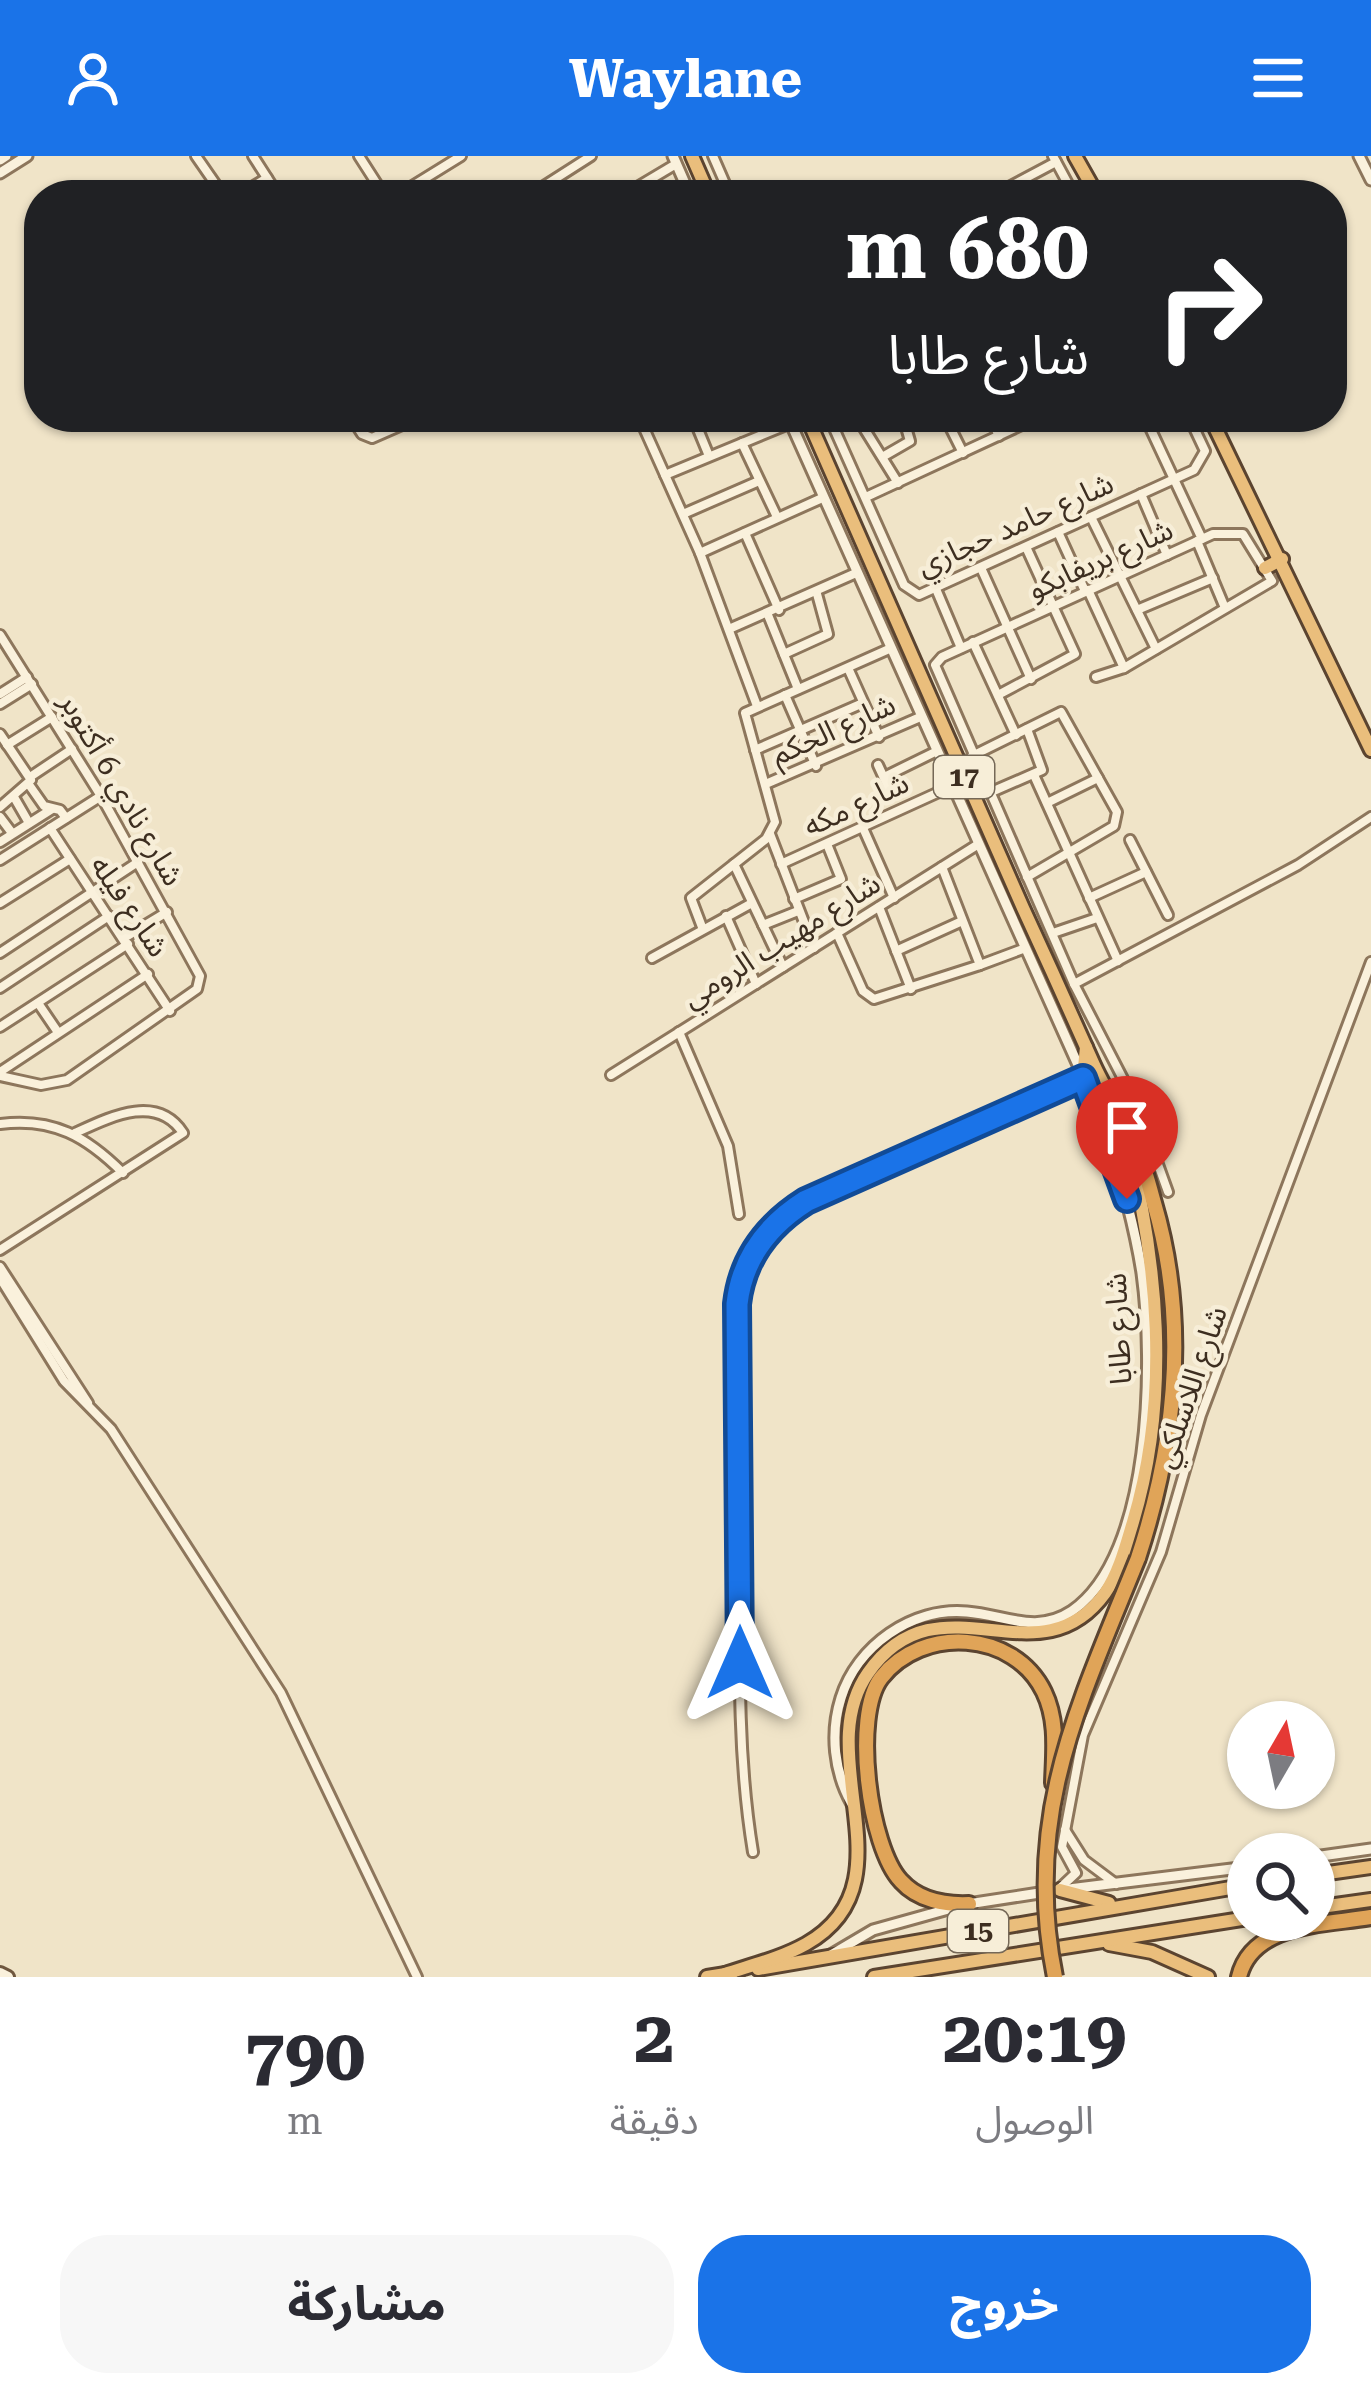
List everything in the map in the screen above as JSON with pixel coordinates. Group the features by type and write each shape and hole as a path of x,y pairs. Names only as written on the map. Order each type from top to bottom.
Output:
{"highway":[{"name":"17","path":"814,432 1126,1135"},
{"path":"1218,432 1371,750"},
{"path":"1269,575 1282,559"},
{"path":"880,583 899,574"},
{"path":"1354,712 1371,719"},
{"path":"946,735 959,727"},
{"path":"1049,965 1064,958"},
{"path":"1083,1078 1086,1046"},
{"path":"725,1974 809,1943 839,1917 856,1886 856,1813 847,1737 859,1688 880,1658 940,1625 1030,1635 1078,1619 1112,1582 1144,1466 1156,1394 1156,1311 1126,1135"},
{"path":"1053,1783 1082,1691 1138,1558 1164,1465 1176,1347 1159,1220 1138,1151 1126,1135"},
{"path":"969,1904 917,1893 899,1880 889,1860 862,1737 870,1697 899,1660 961,1640 1006,1652 1039,1682 1053,1718 1045,1894 1055,1977"},
{"path":"1335,1872 1371,1867"},
{"name":"15","path":"707,1977 1227,1888"},
{"path":"1057,1890 1116,1905"},
{"path":"1335,1905 1371,1900"},
{"path":"1239,1977 1254,1948 1273,1936 1371,1917"},
{"name":"15","path":"874,1977 1227,1921"},
{"path":"1089,1942 1152,1952 1208,1977"}],"main road":[{"path":"0,1973 8,1977"}],"street":[{"path":"0,173 27,156"},
{"path":"253,156 267,178 264,180"},
{"path":"422,180 461,156"},
{"path":"553,180 591,156"},
{"path":"646,180 671,163 659,156"},
{"path":"1359,156 1371,180"},
{"path":"1019,180 1054,159"},
{"path":"646,432 700,554 753,708"},
{"path":"699,432 709,456"},
{"path":"665,475 764,432"},
{"name":"شارع طابا","path":"794,432 1083,1078 1121,1174 1142,1274 1148,1350 1144,1466"},
{"name":"شارع حامد حجازي","path":"836,432 899,574 913,595 936,589 1174,479"},
{"path":"867,432 898,483"},
{"path":"884,456 910,441 907,432"},
{"path":"952,432 963,453"},
{"path":"997,432 999,436"},
{"path":"865,497 1007,432"},
{"path":"1152,432 1225,608"},
{"path":"1174,479 1204,458 1194,432"},
{"path":"742,443 777,517"},
{"path":"683,514 759,481"},
{"path":"1142,494 1167,555"},
{"path":"700,554 820,499"},
{"path":"1091,518 1156,649"},
{"name":"شارع بريفابكو","path":"959,727 934,669 942,657 1224,531 1243,534 1269,575"},
{"path":"1058,532 1124,668"},
{"path":"746,533 779,610"},
{"path":"998,695 1074,657 1026,547"},
{"path":"981,568 1031,680"},
{"path":"729,629 818,594 856,573"},
{"path":"1096,677 1124,668 1225,608 1269,575"},
{"path":"1137,610 1213,578"},
{"path":"936,589 961,648"},
{"path":"784,654 828,634 818,594"},
{"path":"768,615 798,689"},
{"name":"شارع نادي 6 أكتوبر","path":"0,635 101,796 199,970 197,989 170,1011"},
{"path":"973,642 1016,735"},
{"path":"814,948 770,834 775,815 768,783 744,720 753,708 889,649"},
{"path":"848,668 879,738"},
{"path":"0,694 29,680"},
{"path":"0,704 29,680"},
{"path":"784,695 816,766"},
{"path":"755,750 863,703"},
{"path":"973,756 1061,712 1117,812 1117,823 1027,877"},
{"path":"8,745 52,716"},
{"name":"شارع الحكم","path":"768,783 918,718"},
{"path":"959,727 1074,984 1137,1106 1168,1192"},
{"path":"989,793 1034,775 1043,765 1027,729"},
{"path":"0,734 30,782 66,818"},
{"path":"0,807 72,749"},
{"path":"884,777 934,752"},
{"path":"878,765 889,789"},
{"path":"1034,775 1118,961"},
{"path":"1047,803 1098,778"},
{"name":"شارع مكه","path":"781,864 950,787"},
{"path":"0,860 101,796"},
{"path":"14,797 29,823"},
{"path":"0,842 52,809"},
{"path":"0,817 12,833"},
{"path":"1074,984 1298,865 1371,817"},
{"name":"شارع فيله","path":"50,828 170,1011"},
{"path":"863,828 894,898"},
{"path":"702,927 691,898 770,834"},
{"path":"1130,840 1168,915"},
{"path":"794,899 842,879 827,844"},
{"name":"شارع مهيب الرومي","path":"611,1075 977,845"},
{"path":"0,903 70,859"},
{"path":"0,953 138,862"},
{"path":"734,864 783,967"},
{"path":"942,867 980,965"},
{"path":"1089,898 1146,872"},
{"path":"652,958 752,903"},
{"path":"879,907 911,990"},
{"path":"763,926 798,911"},
{"path":"0,1013 3,1025 166,912"},
{"path":"0,988 109,916"},
{"path":"726,916 756,984"},
{"path":"1053,933 1097,918"},
{"path":"896,951 960,922"},
{"path":"837,933 869,996 881,1000 1023,949"},
{"name":"شارع اللاسلكي","path":"1057,1890 1076,1873 1063,1851 1083,1735 1166,1538 1201,1415 1371,962"},
{"path":"0,1074 148,974"},
{"path":"38,1003 58,1032"},
{"path":"0,1074 40,1085 67,1080 170,1011"},
{"path":"679,1032 728,1146 740,1214"},
{"path":"754,1852 741,1753 736,1388 737,1304 748,1263 767,1233 806,1201 1083,1078"},
{"path":"0,1250 183,1133 160,1114 130,1112 75,1132"},
{"path":"0,1124 28,1123 75,1132 123,1173"},
{"path":"0,1267 88,1405"},
{"path":"0,1278 64,1381 111,1429 281,1693 417,1977"},
{"path":"1065,1829 1084,1860 1119,1885"},
{"path":"1335,1854 1371,1849"},
{"path":"827,1958 873,1930 969,1904 1227,1870"}],"route":[{"path":"740,1663 737,1304 748,1263 767,1233 806,1201 1083,1078 1104,1123 1127,1199"}]}
